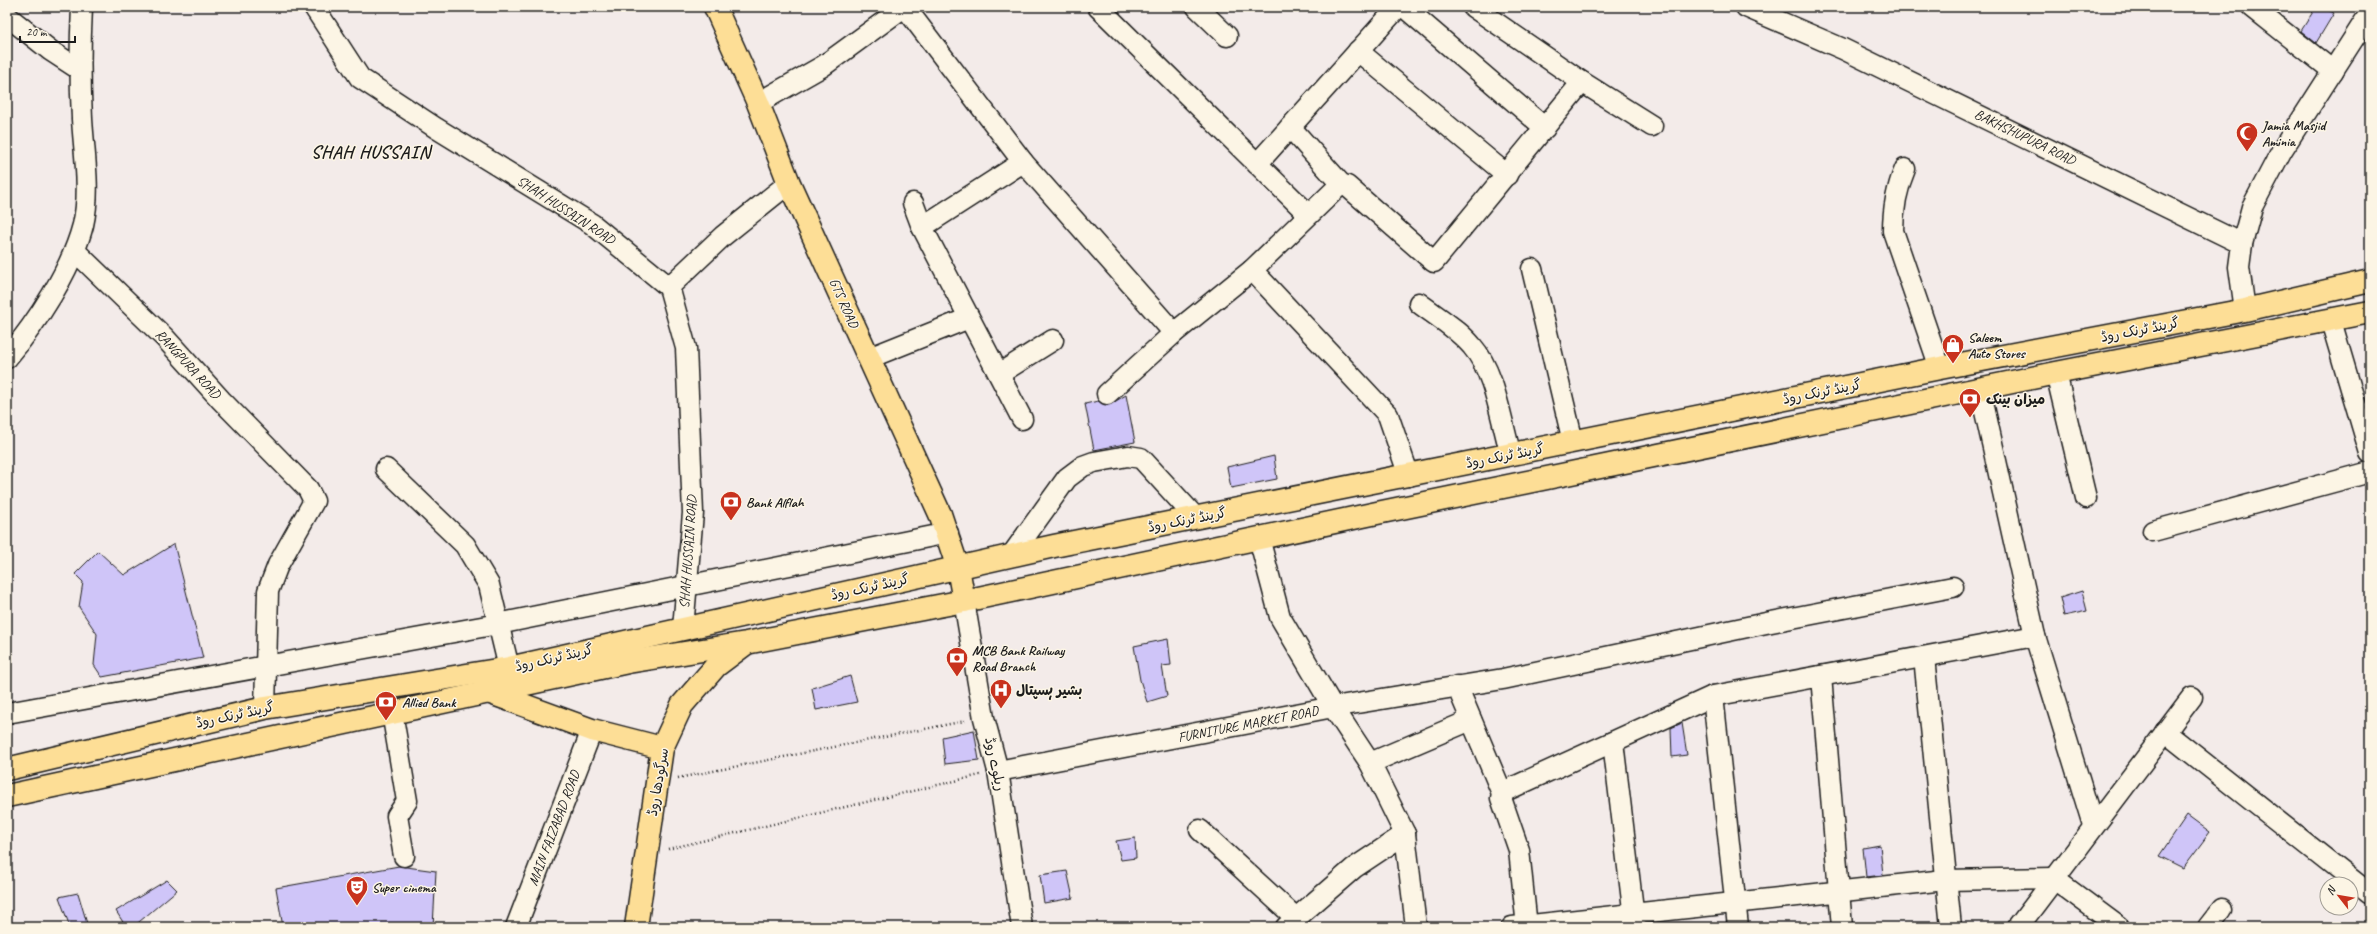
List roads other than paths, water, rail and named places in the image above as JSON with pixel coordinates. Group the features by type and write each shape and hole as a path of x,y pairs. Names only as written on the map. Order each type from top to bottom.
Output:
{"main road":[{"name":"GTS ROAD","path":"715,7 758,103 789,183 948,533 958,568 964,601"},
{"name":"گرینڈ ٹرنک روڈ","path":"7,769 265,708 509,668 1011,556 1940,368 2245,310 2370,281"},
{"name":"گرینڈ ٹرنک روڈ","path":"7,796 628,662 746,643 964,601 1259,538 2056,373 2331,321 2368,316"},
{"path":"1734,410 1738,439"},
{"name":"سرگودھا روڈ","path":"636,927 662,748 682,705 716,666 746,643"},
{"path":"488,692 592,730 662,748"}],"street":[{"path":"7,358 32,328 75,251 83,223 86,175 80,70 82,7"},
{"name":"SHAH HUSSAIN ROAD","path":"314,7 360,78 436,128 592,224 628,252 669,288 686,348 693,513 683,628"},
{"path":"758,103 823,66 905,7 1023,162 1174,333"},
{"path":"1098,7 1308,214"},
{"path":"1197,7 1227,36"},
{"path":"1257,164 1398,7"},
{"path":"1404,7 1545,128"},
{"path":"1473,7 1582,82 1652,126"},
{"name":"BAKHSHUPURA ROAD","path":"1746,7 1843,49 2242,244"},
{"path":"2252,7 2333,71"},
{"path":"2245,310 2239,267 2242,244 2252,207 2279,156 2370,13"},
{"path":"7,16 51,51 80,70"},
{"path":"1358,51 1507,175"},
{"path":"1290,127 1341,184 1347,186 1434,262 1582,82"},
{"path":"922,228 1023,162"},
{"path":"1905,169 1896,191 1892,231 1940,368"},
{"path":"669,288 723,236 789,183"},
{"path":"1107,394 1174,333 1252,270 1308,214 1341,184"},
{"path":"913,204 922,228 1022,419"},
{"name":"RANGPURA ROAD","path":"75,251 165,338 221,400 308,489 314,501 278,565 268,591 265,708"},
{"path":"1532,269 1573,442"},
{"path":"1252,270 1388,415 1409,476"},
{"path":"1419,303 1471,344 1482,360 1489,375 1511,455"},
{"path":"869,358 969,318"},
{"path":"2331,321 2370,453"},
{"path":"999,374 1053,340"},
{"path":"2056,373 2086,498"},
{"path":"1980,389 2035,636 2093,825"},
{"path":"1011,556 1067,478 1083,466 1094,462 1128,456 1141,458 1196,518"},
{"path":"386,469 465,545 489,585 509,668"},
{"path":"2152,531 2370,472"},
{"path":"7,713 498,624 948,533"},
{"path":"1259,538 1280,617 1333,707 1457,686 1953,587"},
{"name":"ریلوے روڈ","path":"964,601 984,718 998,771 1022,927"},
{"path":"1502,793 1713,696 2035,636"},
{"path":"1924,657 1945,880 1951,927"},
{"path":"1821,676 1842,927"},
{"path":"1457,686 1502,793 1501,798 1519,850 1522,926 1634,920 1735,903 1945,880 2053,878 2120,927"},
{"path":"1713,696 1738,927"},
{"path":"2018,927 2093,825 2192,697"},
{"name":"FURNITURE MARKET ROAD","path":"998,771 1333,707 1370,763 1405,834 1416,927"},
{"path":"392,712 407,802 397,816 404,856"},
{"path":"1370,763 1471,720"},
{"name":"MAIN FAIZABAD ROAD","path":"516,927 592,730"},
{"path":"2166,732 2370,894"},
{"path":"1613,742 1634,920"},
{"path":"1200,830 1291,922 1354,868 1405,834"},
{"path":"2208,927 2222,909"}],"place":[{"name":"Jamia Masjid Aminia","path":"2247,152"},
{"name":"Saleem Auto Stores","path":"1953,364"},
{"name":"میزان بینک","path":"1970,418"},
{"name":"Bank Alflah","path":"731,522"},
{"name":"MCB Bank Railway Road Branch","path":"957,678"},
{"name":"بشیر ہسپتال","path":"1001,710"},
{"name":"Allied Bank","path":"386,722"},
{"name":"Super cinema","path":"357,906"}],"district":[{"name":"SHAH HUSSAIN","path":"371,152"}]}
